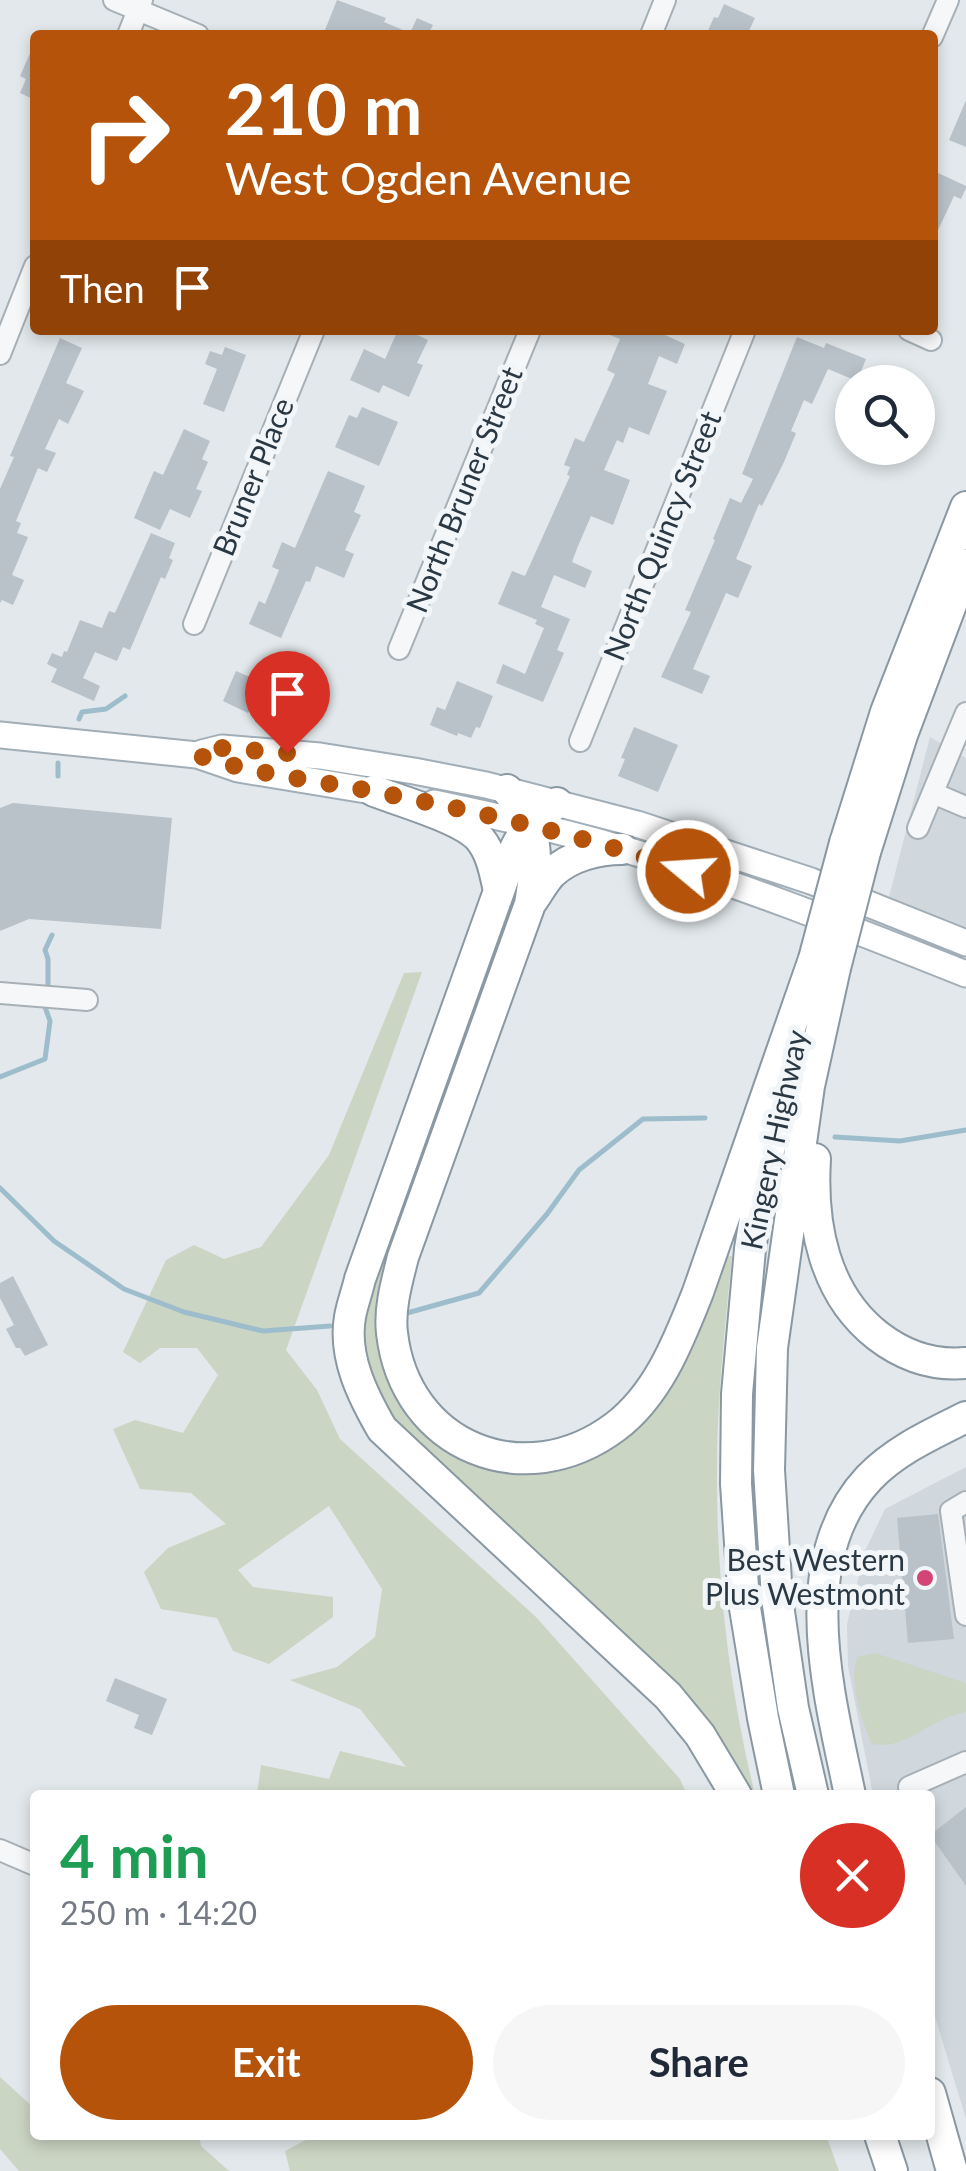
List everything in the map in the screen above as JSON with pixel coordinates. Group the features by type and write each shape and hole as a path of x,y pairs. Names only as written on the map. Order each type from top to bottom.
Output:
{"highway":[{"name":"Kingery Highway","path":"778,1790 744,1602 736,1484 737,1394 750,1249 760,1188 825,963 886,712 966,507"},
{"name":"Kingery Highway","path":"855,848 966,565"},
{"path":"507,790 529,825 536,854 530,904 403,1257 394,1294 392,1330 399,1367 412,1396 430,1419 452,1437 506,1459 548,1458 589,1444 635,1409 660,1375 681,1334 825,963"},
{"path":"374,791 453,821 479,837 492,859 498,890"},
{"path":"557,803 529,825 518,841 498,890 360,1279 349,1321 351,1360 366,1401 382,1429 668,1696 700,1735 733,1790"},
{"path":"530,904 551,874 574,859 601,849 622,849"},
{"name":"Kingery Highway","path":"812,1790 793,1708 777,1598 769,1470 772,1348 825,963"},
{"path":"825,963 834,1049 814,1163 814,1212 823,1254 839,1292 860,1322 890,1345 917,1359 966,1363"},
{"path":"849,1790 823,1642 823,1598 834,1537 868,1480 920,1440 966,1417"},
{"path":"935,2111 952,2171"},
{"path":"922,2140 932,2171"}],"main road":[{"path":"0,735 197,755 238,768 374,791 529,825 622,849 786,903 966,974"},
{"path":"197,755 222,748 320,756 507,790 636,824 811,881 960,941"}],"street":[{"path":"114,0 140,5 188,30"},
{"path":"653,30 665,0"},
{"path":"935,30 948,0"},
{"path":"130,30 140,5"},
{"path":"0,354 30,279"},
{"name":"Bruner Place","path":"194,624 312,335"},
{"name":"North Bruner Street","path":"398,649 528,335"},
{"name":"North Quincy Street","path":"580,741 743,335"},
{"path":"920,335 931,340"},
{"path":"918,828 966,713"},
{"path":"932,793 966,807"},
{"path":"0,993 87,1000"},
{"path":"966,1502 951,1511 966,1614"},
{"path":"910,1787 966,1762"},
{"path":"0,1850 30,1862"}],"shaded area":[{"path":"930,737 966,758 966,932 888,901"},
{"path":"966,1467 966,2119 935,2017 935,1790 872,1790 848,1666 847,1624 865,1551 885,1509"}],"green space":[{"path":"422,972 286,1350 317,1390 340,1439 536,1617 680,1779 685,1790 258,1790 261,1765 329,1779 340,1751 406,1767 360,1709 290,1680 337,1667 375,1637 382,1589 329,1506 238,1570 253,1587 333,1597 333,1617 269,1664 233,1651 217,1618 161,1609 144,1572 168,1548 226,1524 191,1493 140,1489 113,1429 135,1420 183,1433 218,1375 197,1348 160,1348 140,1363 123,1352 166,1260 194,1245 224,1259 261,1247 329,1155 404,973"},
{"path":"445,1074 456,1075 380,1295 445,1447 599,1451 723,1257 732,1256 718,1416 719,1551 731,1674 754,1790 743,1790 393,1425 365,1365 361,1311"},
{"path":"875,1653 963,1682 966,1712 900,1742 872,1744 860,1713 854,1679 857,1657"},
{"path":"0,2077 30,2104 30,2140 200,2140 201,2146 229,2171 19,2171 0,2149"},
{"path":"306,2140 828,2140 839,2171 290,2171 285,2151"}],"building":[{"path":"337,0 386,18 384,22 403,30 325,30"},
{"path":"724,4 755,18 749,30 708,30 714,17 718,18"},
{"path":"417,18 433,25 430,30 411,30"},
{"path":"30,53 30,98 20,93 26,79 20,76"},
{"path":"966,100 966,147 949,140"},
{"path":"938,173 966,186 961,199 954,196 938,230"},
{"path":"396,335 418,335 428,340 417,363 423,365 409,397 383,385 379,393 350,380 364,349 385,359"},
{"path":"610,335 665,335 685,344 677,364 659,356 648,384 667,391 649,435 629,427 623,443 617,440 604,470 630,480 613,525 591,516 578,546 572,562 592,571 585,588 554,575 541,607 570,619 557,650 564,653 543,702 496,683 503,664 525,674 544,628 535,624 537,620 498,604 512,571 525,576 570,476 570,467 564,465 575,438 584,442 615,374 607,370 620,339"},
{"path":"797,337 824,348 826,343 866,359 864,365 835,365 835,372 828,369 812,404 804,400 784,462 762,506 759,504 736,559 752,566 738,598 726,593 693,669 710,676 702,694 661,677 691,612 685,610 730,498 741,503 753,479 742,474"},
{"path":"60,338 82,348 66,383 84,391 68,424 59,419 45,449 56,453 47,472 38,468 16,521 21,523 17,533 28,537 12,575 24,580 13,605 2,600 0,603 0,489"},
{"path":"225,347 246,355 224,412 203,404 217,369 205,364 210,351 222,355"},
{"path":"362,407 398,422 379,466 335,447 349,415 357,418"},
{"path":"184,429 210,441 202,459 208,462 196,489 202,491 190,518 170,509 160,530 134,518 154,471 163,475"},
{"path":"328,471 365,486 354,512 361,515 345,550 354,554 344,578 316,566 281,638 249,624 259,601 265,604 279,570 272,567 282,542 295,548"},
{"path":"151,533 175,543 169,558 173,560 165,579 161,577 130,650 123,647 117,661 95,652 83,678 100,686 94,701 51,682 57,669 47,664 52,653 62,657 67,652 80,620 102,628 109,611 115,613"},
{"path":"236,671 252,678 254,672 275,681 262,712 251,707 248,713 223,701"},
{"path":"457,681 493,696 480,728 476,727 471,738 430,725 437,707 445,710"},
{"path":"634,727 678,745 658,792 618,776"},
{"path":"13,803 172,818 161,929 29,919 0,931 0,808"},
{"path":"13,1276 48,1345 25,1356 6,1329 14,1325 0,1298 0,1283"},
{"name":"Best Western Plus Westmont","path":"938,1514 954,1639 908,1643 897,1518"},
{"path":"115,1678 167,1699 152,1735 134,1728 139,1715 106,1701"},
{"path":"966,1807 966,1886 935,1842 935,1831"}],"waterway":[{"path":"79,719 82,712 106,709 125,696"},
{"path":"58,763 58,776"},
{"path":"48,984 45,950 52,935"},
{"path":"0,1077 45,1059 50,1021 45,1007"},
{"path":"407,1313 479,1293 579,1170 643,1119 705,1118"},
{"path":"835,1137 900,1141 966,1130"},
{"path":"0,1188 54,1241 124,1289 184,1312 263,1331 330,1326"}],"place":[{"name":"Best Western Plus Westmont","path":"925,1578"}],"route":[{"path":"287,753 222,748 197,755 238,768 493,816 569,834 688,871"}]}
